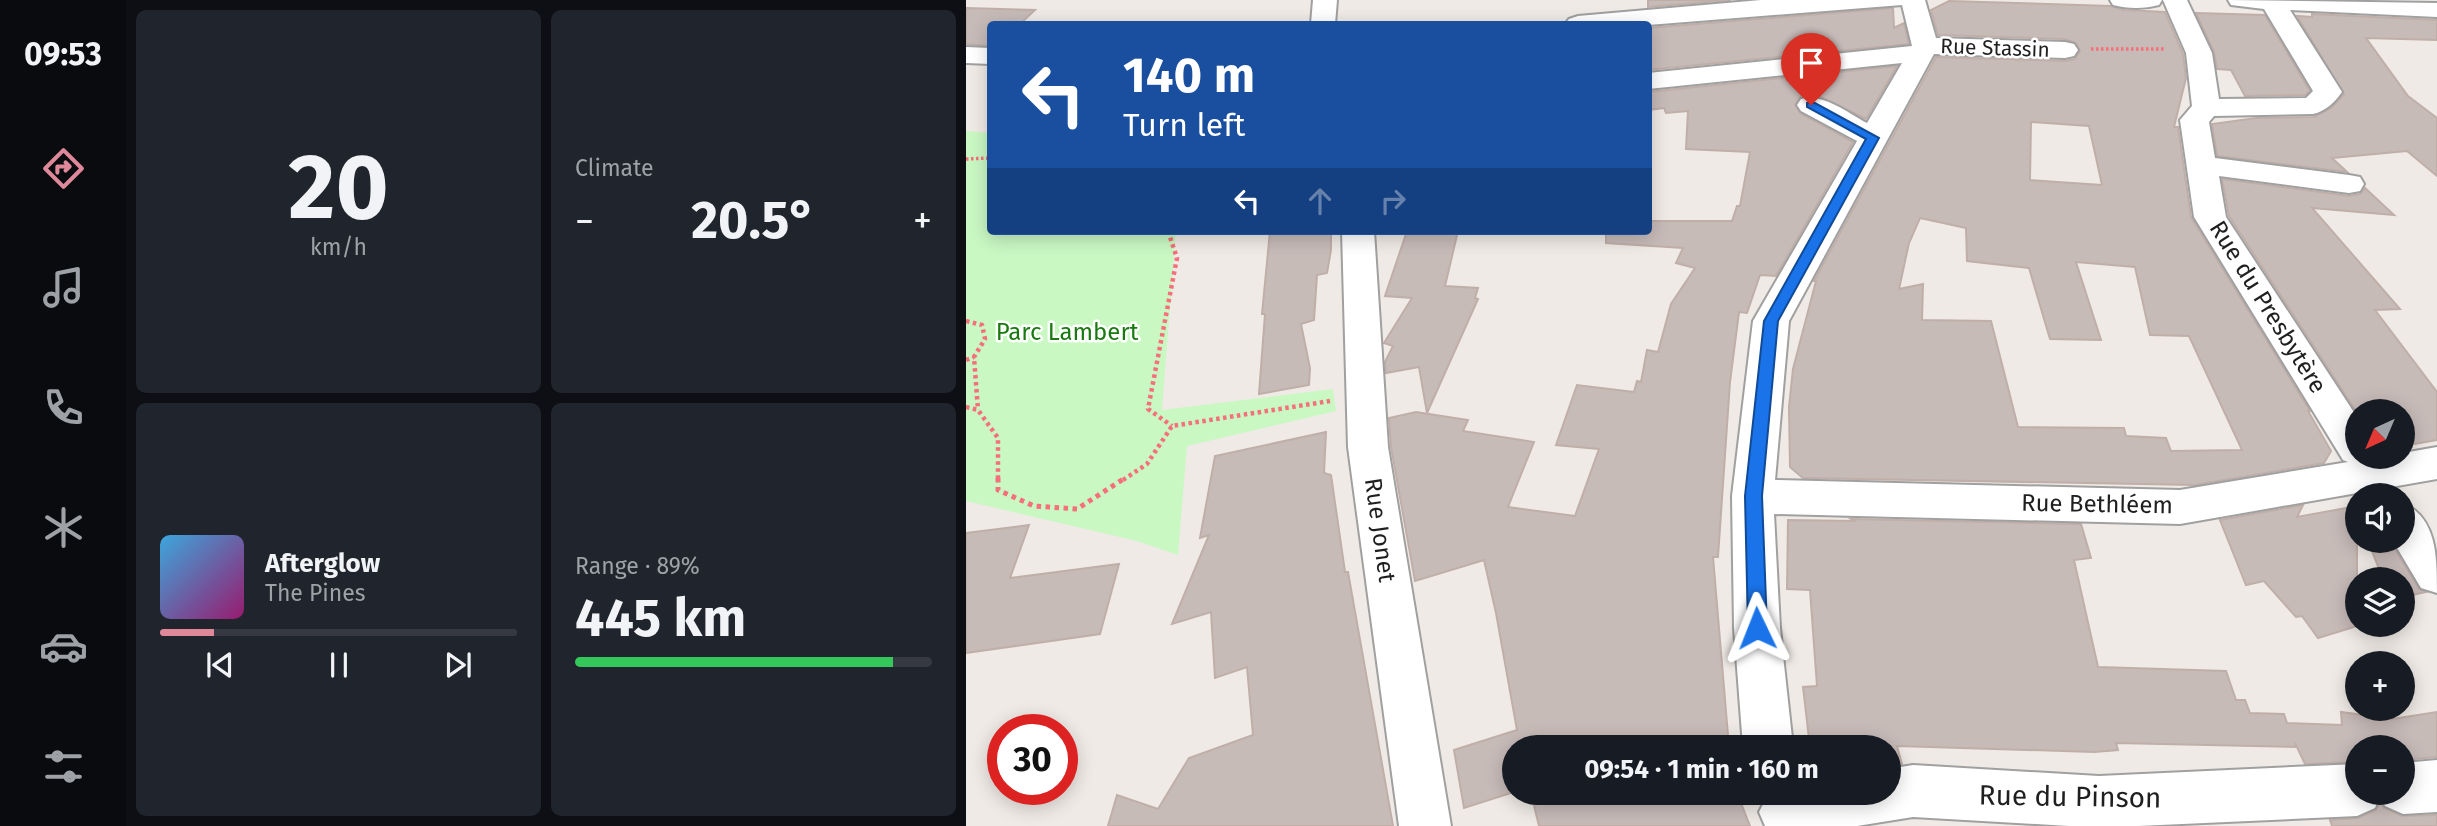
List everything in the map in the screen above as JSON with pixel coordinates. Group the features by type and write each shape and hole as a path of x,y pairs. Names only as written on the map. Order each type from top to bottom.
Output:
{"street":[{"path":"1323,21 1325,0"},
{"path":"1611,21 1777,6 1893,0"},
{"path":"1767,735 1757,628 1753,496 1771,321 1923,49 1913,0"},
{"path":"2122,0 2150,0"},
{"name":"Rue du Presbytère","path":"2175,0 2199,53 2206,108 2194,120 2210,217 2345,430"},
{"path":"2240,0 2437,10"},
{"path":"2206,108 2313,106 2328,92 2272,1"},
{"name":"Rue Stassin","path":"1652,81 1923,49 2065,50"},
{"path":"966,55 987,56"},
{"path":"1811,105 1873,138"},
{"path":"2202,164 2349,184"},
{"name":"Rue Jonet","path":"1358,235 1368,447 1425,826"},
{"name":"Rue Bethléem","path":"2415,465 2437,463"},
{"name":"Rue Bethléem","path":"1753,496 2180,507 2370,469"},
{"path":"2415,540 2437,574"},
{"path":"2415,787 2437,786"},
{"name":"Rue du Pinson","path":"1786,810 1913,791 2099,802 2345,791"}],"path":[{"path":"2065,50 2165,49 2199,53"},
{"path":"966,159 987,158"},
{"path":"1169,235 1177,258 1148,409 1172,426 1365,395"},
{"path":"966,321 982,325 985,339 974,357 966,360"},
{"path":"974,357 978,410 998,438 999,489 1034,506 1077,509 1147,464 1172,426"},
{"path":"966,407 978,410"}],"green space":[{"name":"Parc Lambert","path":"966,131 987,133 987,235 1176,235 1162,410 1333,389 1336,411 1187,446 1178,555 1137,541 966,501"}],"building":[{"path":"1648,0 1731,0 1648,7"},
{"path":"1949,1 2111,6 2124,10 2165,12 2183,54 2186,78 2174,127 2178,127 2191,217 2310,411 2331,451 2324,463 2195,485 1803,478 1790,467 1789,407 1793,369 1814,281 1936,57 2065,61 2075,59 2080,51 2076,43 2065,39 1938,35 1931,10","holes":["2031,122 2089,126 2102,185 2030,180","1920,218 1966,228 1967,261 2029,268 2050,339 2101,340 2076,262 2135,267 2150,335 2189,336 2242,450 2171,451 2166,438 2126,436 2124,428 2018,427 1991,321 1922,320 1923,284 1899,289 1909,243"]},
{"path":"966,8 1035,10 1023,21 987,21 987,46 966,44"},
{"path":"1893,8 1894,28 1904,23 1909,44 1652,70 1652,28"},
{"path":"2196,13 2265,15 2310,91 2305,95 2245,96 2231,70 2217,69 2214,52"},
{"path":"2312,14 2437,20 2437,40 2366,38 2408,96 2437,118 2437,176 2407,151 2332,158 2347,172 2217,156 2212,124 2256,118 2314,117 2331,108 2344,94 2297,16 2312,17"},
{"path":"1897,66 1866,119 1819,96 1801,96 1795,104 1800,113 1853,142 1776,276 1760,275 1747,313 1739,312 1730,382 1718,557 1713,557 1728,735 1502,735 1502,796 1464,808 1454,750 1517,730 1496,613 1484,560 1415,581 1391,447 1389,418 1416,412 1468,420 1463,431 1534,442 1508,507 1575,516 1599,449 1556,445 1577,385 1634,392 1637,381 1641,382 1647,350 1658,352 1671,304 1695,268 1676,263 1683,248 1606,243 1606,235 1652,235 1652,221 1732,221 1737,206 1740,206 1750,152 1686,149 1688,111 1666,113 1664,108 1652,110 1652,92"},
{"path":"2222,179 2349,196 2360,194 2365,188 2394,215 2312,208 2400,309 2375,310 2437,392 2437,440 2415,444 2415,399 2348,399 2229,216"},
{"path":"1270,235 1331,235 1327,273 1317,275 1314,320 1301,324 1310,368 1309,385 1259,394 1265,314 1262,314"},
{"path":"1406,235 1457,235 1445,286 1478,288 1475,298 1478,299 1427,413 1419,367 1386,373 1385,362 1393,346 1384,343 1412,298 1385,296"},
{"path":"1326,432 1324,473 1331,475 1345,572 1348,572 1393,826 1108,826 1117,795 1158,809 1189,758 1253,735 1247,667 1215,678 1211,612 1172,624 1209,535 1200,538 1215,456"},
{"path":"2303,505 2297,517 2345,508 2345,553 2357,553 2357,567 2345,567 2345,630 2318,638 2302,616 2296,617 2264,581 2246,585 2220,520"},
{"path":"1851,519 2081,524 2091,558 2074,560 2098,667 2226,671 2236,700 2245,700 2250,713 2284,714 2287,723 2342,725 2341,712 2345,713 2345,721 2415,721 2415,715 2437,712 2437,757 2415,759 2415,735 2345,735 2345,762 2305,764 2297,747 2116,743 2118,750 2094,752 1901,746 1901,735 1809,735 1803,687 1817,686 1810,590 1787,589 1788,520 1854,521"},
{"path":"1029,525 1010,578 1119,564 1100,634 966,653 966,533"},
{"path":"2373,553 2397,553 2406,567 2378,567"},
{"path":"2415,582 2419,589 2426,592 2415,594"},
{"path":"1534,805 1742,805 1750,826 1539,826"},
{"path":"2378,805 2382,805 2402,816 2437,815 2437,826 2332,826 2330,820 2358,818 2376,810"}],"route":[{"path":"1757,628 1753,496 1771,321 1802,261 1873,138 1811,105"}]}
